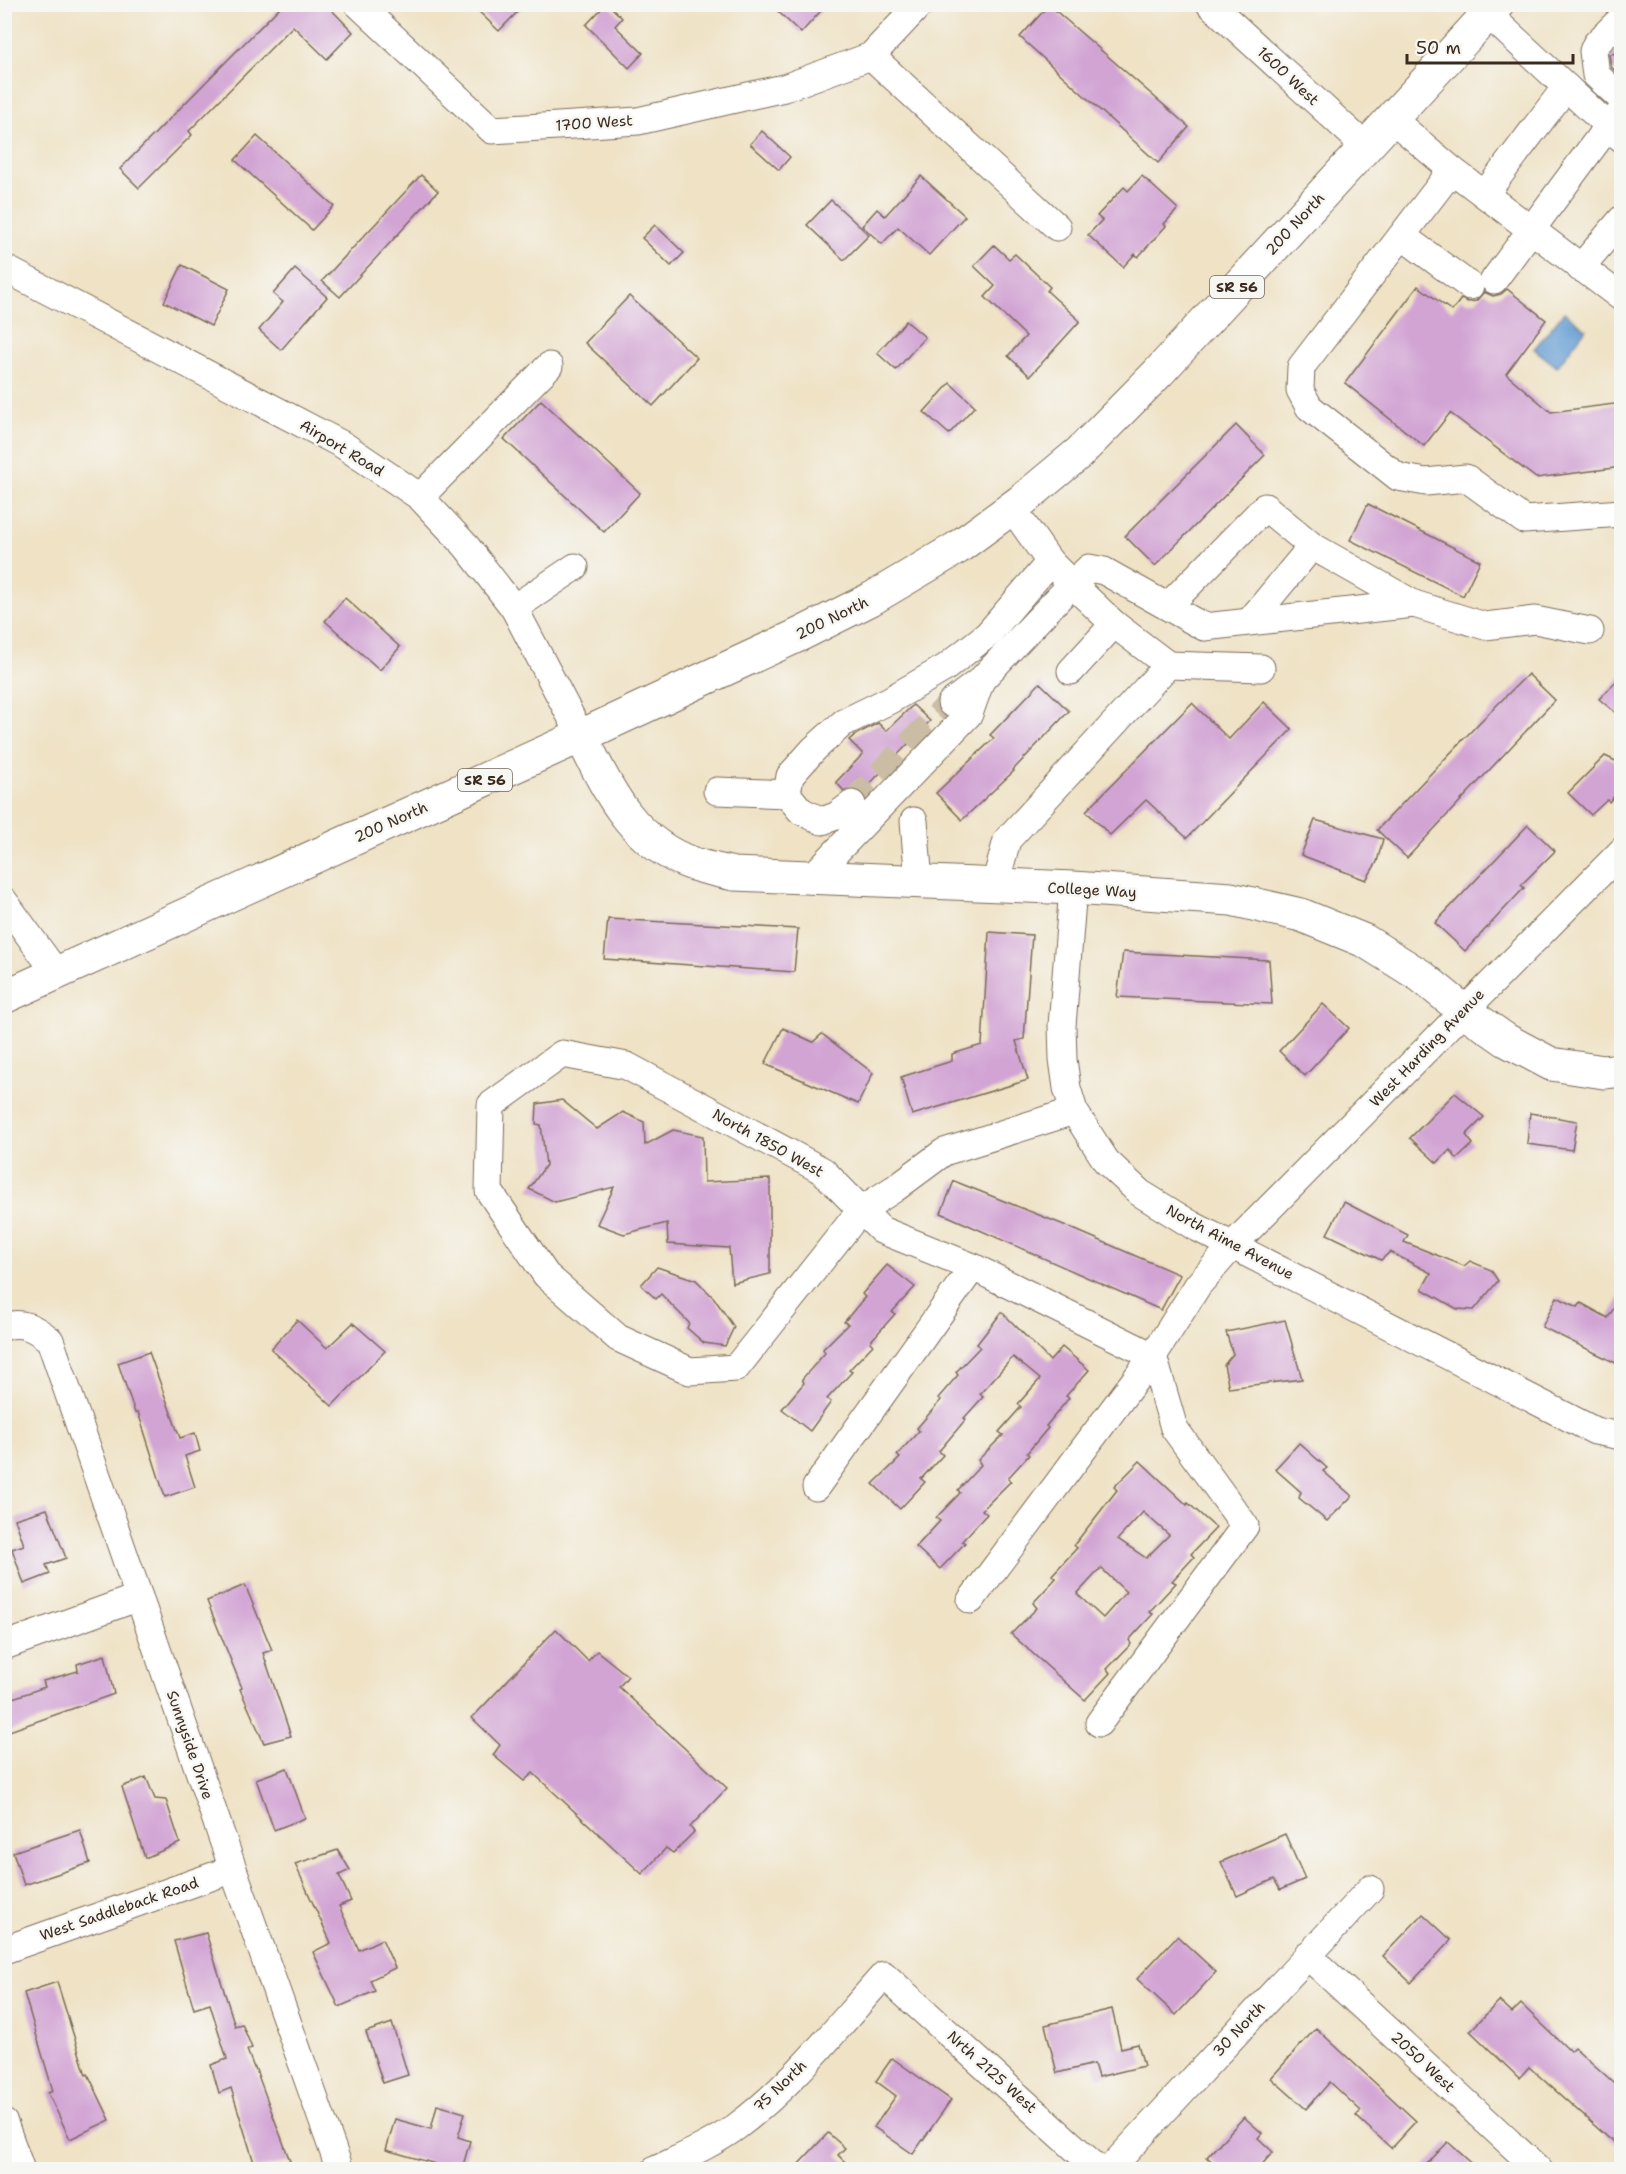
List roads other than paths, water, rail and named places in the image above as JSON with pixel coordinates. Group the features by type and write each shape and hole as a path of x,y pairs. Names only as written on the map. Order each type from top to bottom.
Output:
{"main road":[{"name":"200 North","path":"4,997 581,736 870,599 957,548 1012,508 1079,453 1158,373 1492,9"},
{"name":"College Way","path":"581,736 607,788 632,824 659,847 693,864 734,874 1073,888 1231,899 1301,915 1365,941 1421,975 1463,1010 1506,1041 1551,1064 1604,1072 1622,1070"}],"street":[{"name":"1700 West","path":"358,4 492,130 638,120 784,88 871,56 920,4"},
{"name":"1600 West","path":"1210,4 1366,147"},
{"path":"1402,236 1482,283 1533,230 1617,125 1566,87 1492,9"},
{"path":"1622,18 1596,44 1593,51 1596,75 1622,99"},
{"path":"871,56 1057,227"},
{"path":"1485,194 1566,87"},
{"path":"1392,119 1452,170 1580,268 1622,297"},
{"path":"1452,170 1301,367 1300,390 1309,407 1398,477 1426,482 1466,478 1524,520 1622,513"},
{"path":"1580,268 1622,219"},
{"name":"Airport Road","path":"4,268 343,445 420,497 466,546 514,609 581,736"},
{"path":"420,497 549,366"},
{"path":"1168,606 1265,507 1312,546 1414,604 1485,626 1535,620 1590,631"},
{"path":"1012,508 1050,562 1114,624 1168,665 1260,668"},
{"path":"1250,621 1312,546"},
{"path":"787,794 790,776 814,749 843,723 891,700 945,668 987,634 1050,562"},
{"path":"514,609 575,567"},
{"path":"951,703 981,680 1089,568 1104,571 1204,627 1414,604"},
{"path":"1071,671 1114,624"},
{"path":"995,885 1007,840 1168,665"},
{"path":"812,877 969,714 981,680"},
{"path":"717,791 787,794 801,811 822,821 836,816 852,804"},
{"path":"914,821 919,882"},
{"name":"West Harding Avenue","path":"971,1600 1153,1356 1198,1285 1233,1245 1622,851"},
{"name":"North Aime Avenue","path":"1073,888 1062,1026 1066,1078 1074,1111 1106,1161 1140,1193 1192,1225 1595,1431 1619,1434"},
{"path":"4,902 57,974"},
{"name":"North 1850 West","path":"861,1210 736,1368 690,1371 618,1338 546,1275 489,1191 491,1105 562,1054 627,1066 823,1171 881,1230 973,1267 1153,1356"},
{"path":"861,1210 944,1152 1074,1111"},
{"path":"816,1487 973,1267"},
{"name":"Sunnyside Drive","path":"4,1327 11,1324 32,1326 50,1340 233,1869 340,2169"},
{"path":"1100,1723 1245,1526 1174,1428 1153,1356"},
{"path":"4,1646 139,1598"},
{"name":"West Saddleback Road","path":"4,1950 233,1869"},
{"name":"30 North","path":"1109,2169 1370,1889"},
{"name":"2050 West","path":"1307,1955 1539,2169"},
{"name":"75 North","path":"655,2169 692,2153 735,2128 778,2093 884,1975"},
{"name":"Nrth 2125 West","path":"884,1975 1099,2169"},
{"path":"4,2123 21,2169"}],"water":[{"path":"1564,312 1586,329 1557,367 1534,349"}],"tunnel":[{"path":"852,804 951,703"}]}
